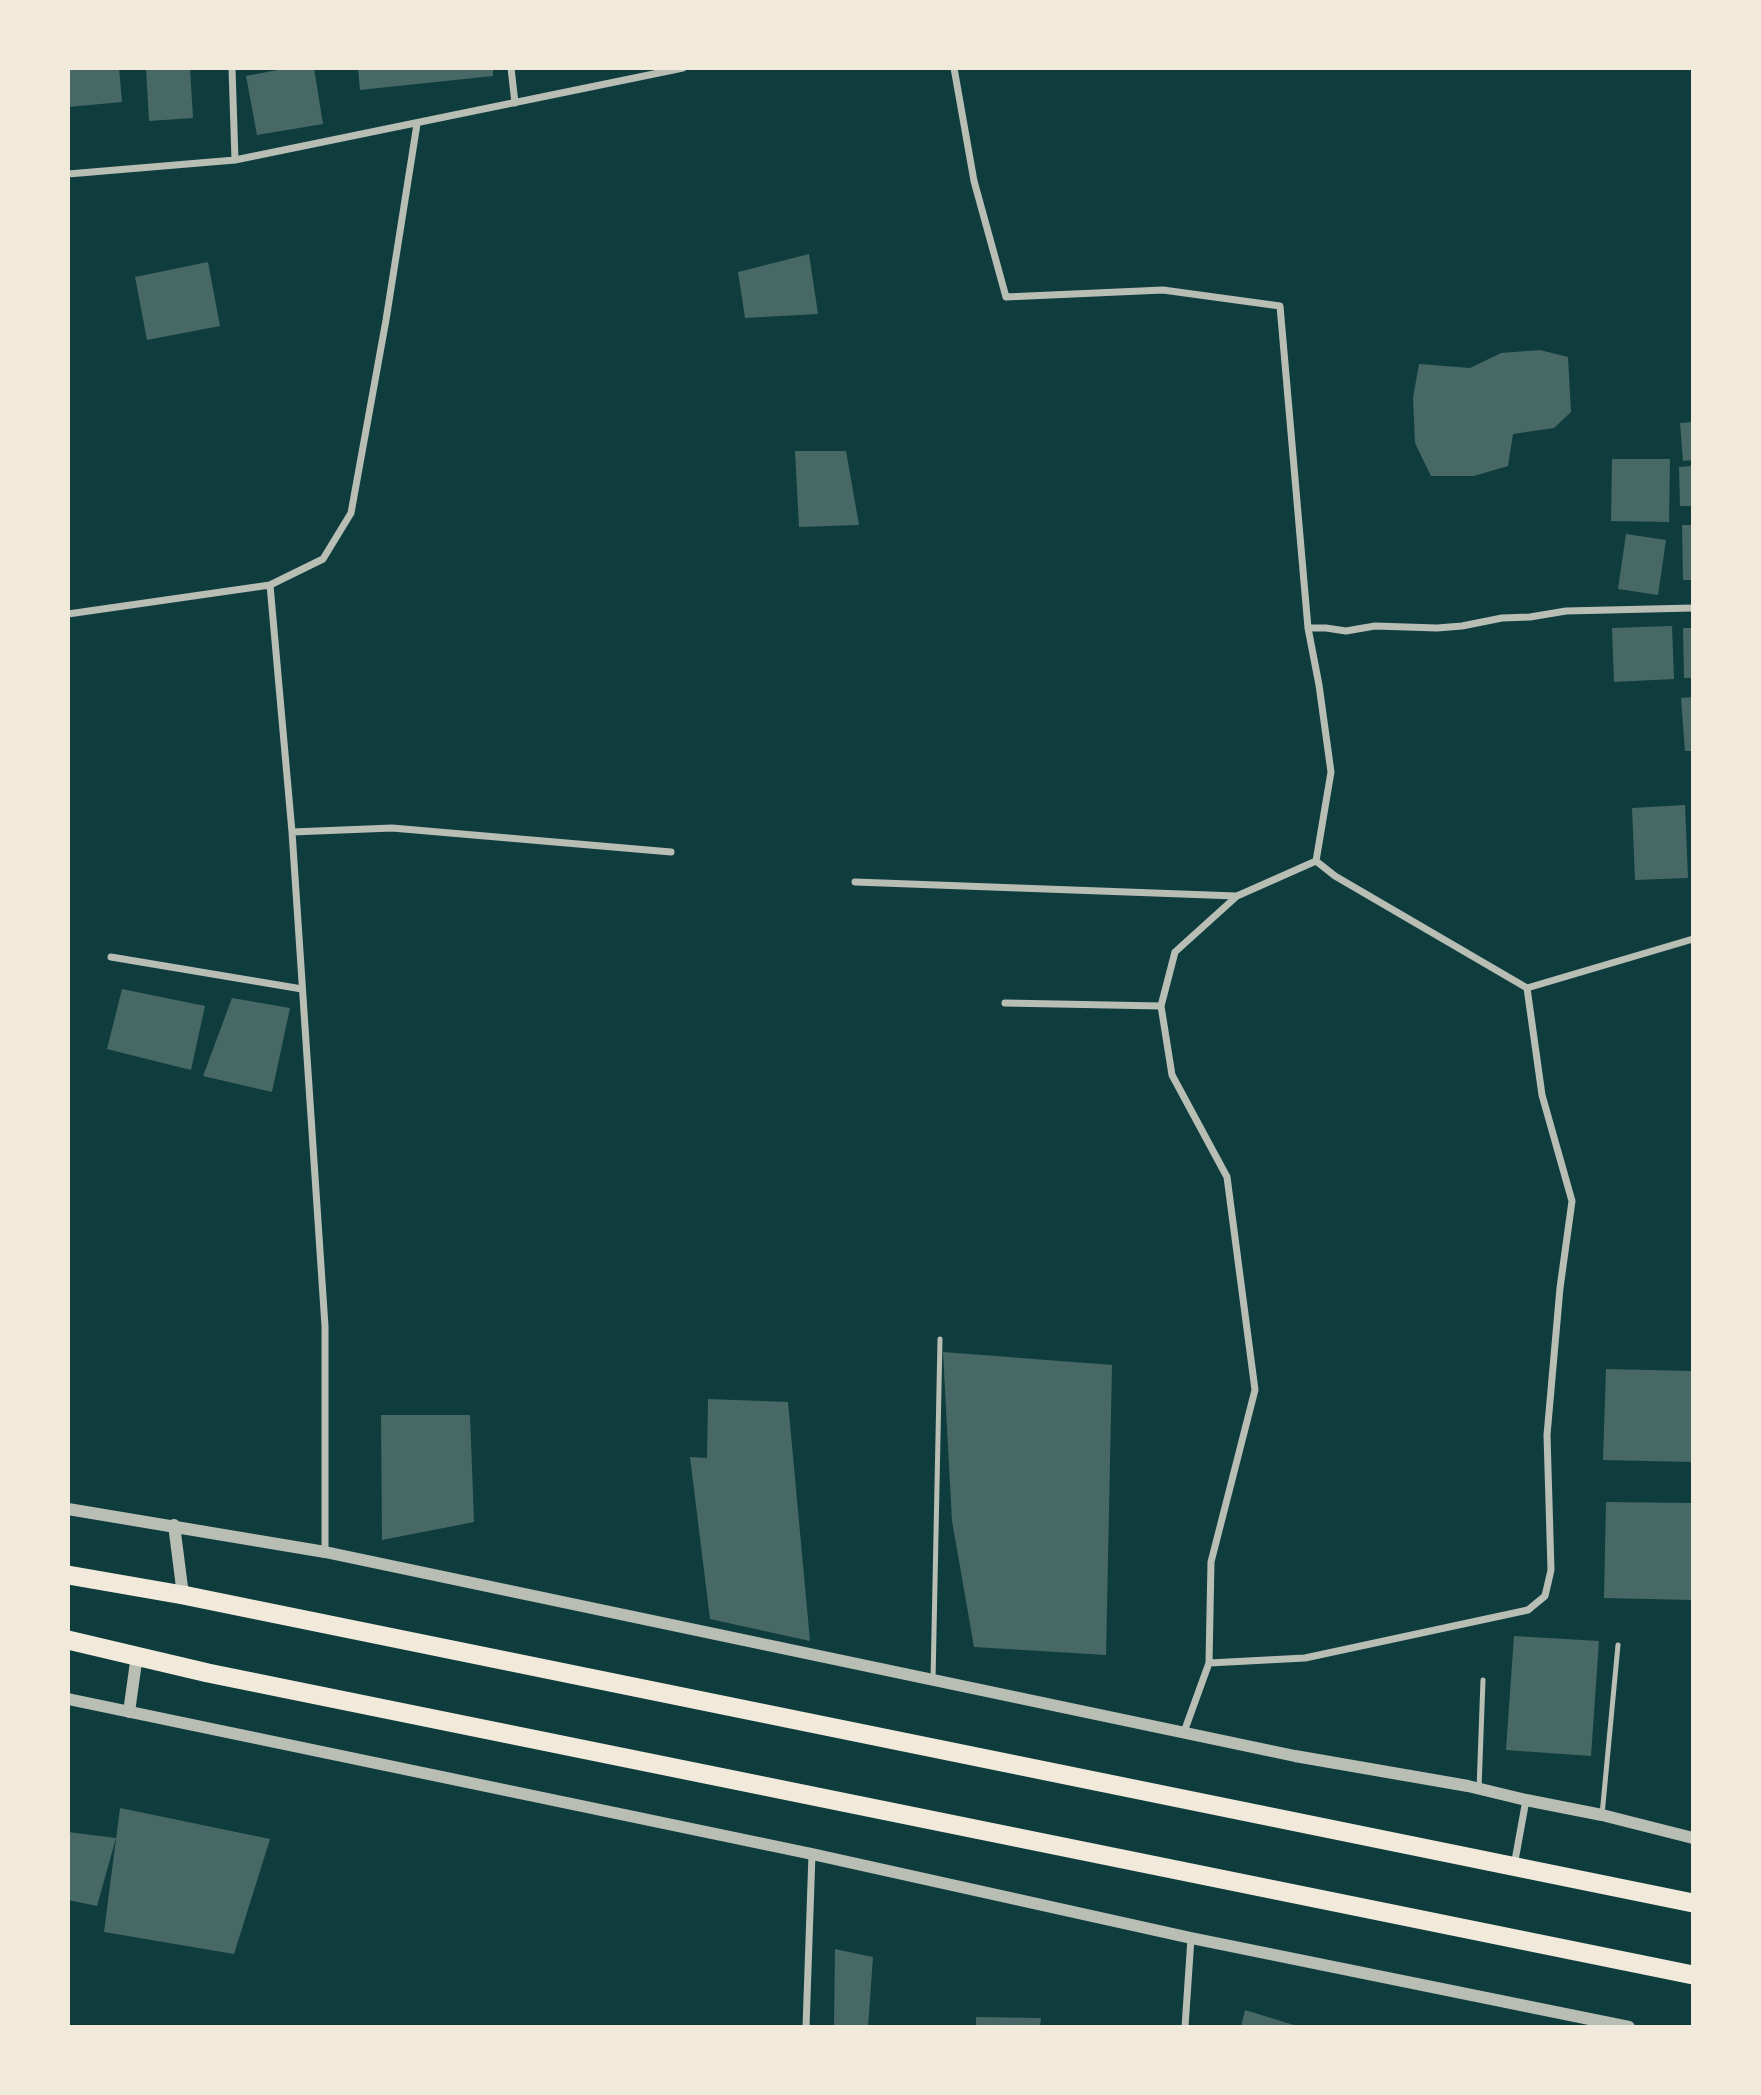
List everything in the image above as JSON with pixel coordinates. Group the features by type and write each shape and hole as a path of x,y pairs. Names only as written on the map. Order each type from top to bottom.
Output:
{"highway":[{"path":"68,1575 183,1595 1693,1903"},
{"path":"68,1640 235,1678 1693,1975"}],"street":[{"path":"232,68 235,160"},
{"path":"511,68 515,103"},
{"path":"68,174 235,160 684,68"},
{"path":"954,68 974,181 1006,297 1163,290 1280,306 1308,628 1331,772 1317,861"},
{"path":"68,614 270,585 323,559 351,513 386,320 417,124"},
{"path":"270,585 292,832 325,1326 326,1552"},
{"path":"1308,628 1346,631 1375,626 1437,628 1566,611 1693,608"},
{"path":"292,832 392,828 671,852"},
{"path":"1184,1732 1209,1663 1211,1562 1255,1390 1227,1177 1172,1075 1161,1006 1175,952 1237,896 1317,861"},
{"path":"1317,861 1335,876 1527,988 1693,939"},
{"path":"855,882 1237,896"},
{"path":"111,957 302,989"},
{"path":"1209,1663 1305,1658 1528,1610 1545,1596 1551,1570 1547,1435 1560,1289 1572,1201 1542,1095 1527,988"},
{"path":"1005,1003 1161,1006"},
{"path":"68,1509 326,1552 1295,1756 1479,1789 1602,1815 1693,1839"},
{"path":"174,1525 183,1595"},
{"path":"129,1712 137,1655"},
{"path":"68,1699 812,1854 1191,1938 1628,2027"},
{"path":"1514,1866 1526,1800"},
{"path":"806,2027 812,1854"},
{"path":"1185,2027 1191,1938"}],"lane":[{"path":"933,1681 940,1339"},
{"path":"1602,1815 1618,1645"},
{"path":"1479,1789 1483,1680"}],"building":[{"path":"68,68 119,68 122,102 68,107"},
{"path":"146,68 190,68 193,118 149,121"},
{"path":"288,68 314,68 323,124 257,135 246,76"},
{"path":"358,68 493,68 493,76 360,90"},
{"path":"809,254 818,314 745,318 738,272"},
{"path":"208,262 220,326 147,340 135,277"},
{"path":"1540,350 1568,357 1571,412 1554,428 1513,434 1508,466 1474,476 1431,476 1415,443 1413,398 1419,364 1470,368 1501,353"},
{"path":"1693,422 1693,460 1683,461 1680,423"},
{"path":"795,451 846,451 859,525 799,527"},
{"path":"1612,459 1670,459 1669,522 1611,521"},
{"path":"1693,466 1693,506 1680,506 1679,467"},
{"path":"1682,525 1693,525 1693,580 1683,580"},
{"path":"1626,534 1666,540 1658,595 1618,589"},
{"path":"1672,626 1674,679 1614,682 1612,628"},
{"path":"1683,628 1693,628 1693,678 1684,678"},
{"path":"1693,697 1693,751 1685,751 1681,698"},
{"path":"1685,805 1688,878 1635,880 1632,808"},
{"path":"122,989 205,1006 191,1070 107,1049"},
{"path":"232,998 290,1008 272,1092 203,1076"},
{"path":"943,1352 1112,1365 1106,1655 974,1647 952,1521"},
{"path":"1606,1369 1693,1371 1693,1462 1603,1460"},
{"path":"708,1399 788,1402 810,1641 710,1619 690,1457 707,1458"},
{"path":"381,1415 470,1415 474,1522 382,1540"},
{"path":"1606,1502 1693,1503 1693,1600 1604,1598"},
{"path":"1514,1636 1599,1641 1591,1756 1506,1750"},
{"path":"120,1808 270,1839 234,1954 104,1932"},
{"path":"68,1832 116,1838 97,1906 68,1900"},
{"path":"835,1949 873,1957 868,2027 834,2027"},
{"path":"1245,2010 1297,2026 1297,2027 1241,2027"},
{"path":"976,2017 1041,2018 1040,2027 976,2027"}]}
